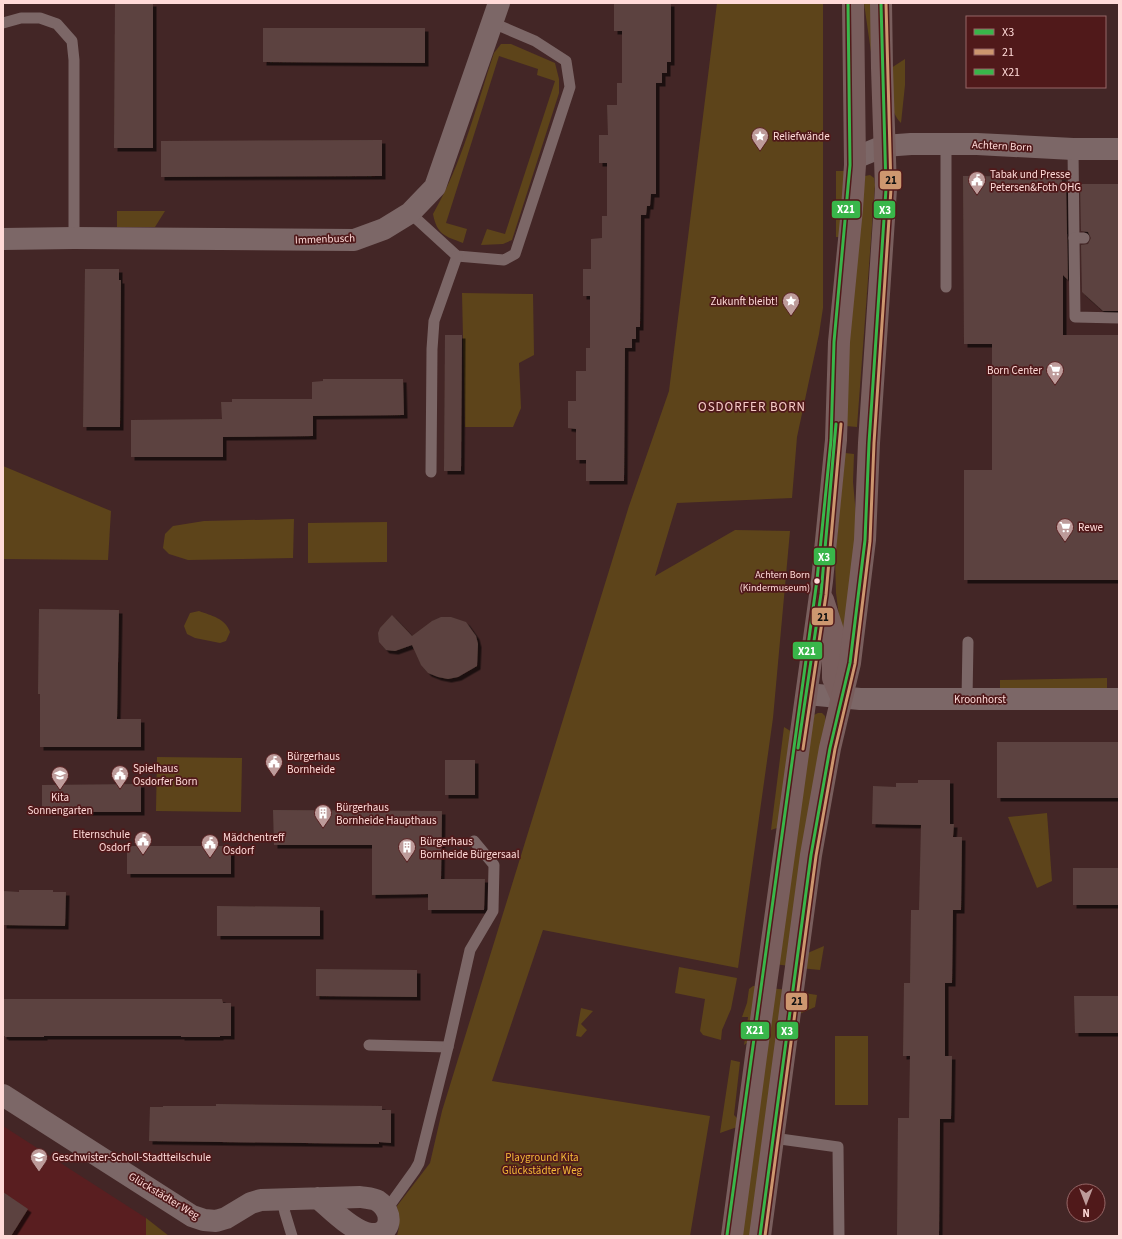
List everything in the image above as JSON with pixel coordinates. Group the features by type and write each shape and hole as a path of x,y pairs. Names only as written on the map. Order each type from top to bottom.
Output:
{"street":[{"path":"760,1236 811,855 830,748 850,663 865,540 869,443 886,189 881,3"},
{"path":"853,10 884,146"},
{"path":"732,1236 798,751 821,594 836,440 839,342 852,209 855,158 853,10"},
{"name":"Immenbusch","path":"3,239 74,238 306,241 354,240 384,229 410,213 435,187 496,13"},
{"name":"Achtern Born","path":"855,158 884,146 911,144 977,144 1073,149 1119,149"},
{"path":"821,594 833,631 833,678 842,697"},
{"name":"Kroonhorst","path":"807,694 860,699 1119,699"},
{"name":"Glückstädter Weg","path":"3,1095 192,1216 204,1220 216,1221 226,1218 251,1203 261,1200 360,1197 378,1201 387,1209"},
{"path":"318,1198 347,1223 364,1232 373,1234 382,1231 387,1226 389,1221 387,1209"}],"lane":[{"path":"410,213 457,256 504,260 515,254 570,87 566,61 496,13"},
{"path":"3,23 21,18 40,18 58,24 72,41 74,60 74,238"},
{"path":"946,144 946,286"},
{"path":"1073,149 1079,238 1075,317 1119,318"},
{"path":"431,472 432,349 434,321 457,256"},
{"path":"967,699 968,642"},
{"path":"387,1209 419,1163 470,950 493,911 494,865 474,841"},
{"path":"369,1045 448,1047"},
{"path":"773,1138 838,1147 839,1236"},
{"path":"282,1199 292,1236"}],"shaded area":[{"name":"Geschwister-Scholl-Stadtteilschule","path":"3,1126 146,1218 146,1236 3,1236"}],"green space":[{"name":"Playground Kita Glückstädter Weg","path":"717,3 823,3 823,308 819,334 797,437 792,498 677,503 655,576 735,530 790,531 773,718 738,968 543,930 492,1081 710,1116 690,1236 397,1236 399,1227 397,1206 430,1163 442,1111 629,506 669,391"},
{"path":"864,3 874,3 872,59"},
{"path":"501,44 511,44 555,63 559,79 559,93 512,240 503,244 481,245 487,229 505,234 555,81 537,75 538,69 499,56 446,223 467,229 463,243 443,234 437,226 433,214 460,155 494,53"},
{"path":"905,59 905,85 901,123 894,112 892,105 888,70"},
{"path":"836,171 845,171 840,237 836,237"},
{"path":"870,175 874,178 875,185 857,427 846,426 846,341 865,176"},
{"path":"117,211 165,211 155,227 117,227"},
{"path":"462,293 533,294 534,355 519,363 521,408 513,427 465,427"},
{"path":"845,453 854,454 853,482 856,515 855,544 844,632 841,631 836,593 835,558"},
{"path":"3,466 111,511 108,560 3,559"},
{"path":"294,519 293,558 188,560 169,554 163,548 165,534 173,526 204,521"},
{"path":"387,522 387,562 308,563 308,523"},
{"path":"199,611 218,618 228,627 230,632 226,641 220,643 195,638 187,634 184,626 190,613"},
{"path":"1107,678 1107,695 1000,693 1000,680"},
{"path":"822,713 825,716 826,722 790,966 774,964 814,715"},
{"path":"784,727 792,732 780,827 771,830"},
{"path":"157,757 242,758 241,812 156,811"},
{"path":"1047,813 1052,881 1037,888 1008,817"},
{"path":"824,946 820,970 800,968 803,955"},
{"path":"679,967 737,978 731,1009 722,1030 721,1040 703,1035 700,1031 705,999 675,993"},
{"path":"753,986 758,986 751,1040 744,1045 748,1017 742,1017 747,1003 749,989"},
{"path":"770,988 787,990 754,1236 738,1236"},
{"path":"798,992 817,995 815,1007 795,1016"},
{"path":"581,1008 593,1011 581,1024 587,1030 581,1037 576,1036"},
{"path":"835,1036 868,1036 868,1105 835,1105"},
{"path":"731,1060 740,1062 734,1115 741,1122 740,1126 720,1133"},
{"path":"146,1218 169,1236 146,1236"}],"building":[{"path":"115,3 153,3 153,148 114,148"},
{"path":"614,3 671,3 671,62 667,62 667,73 662,73 662,83 656,83 656,194 651,194 650,206 647,206 646,215 641,215 640,327 636,327 636,339 632,339 632,348 625,348 624,481 586,481 586,460 576,460 576,429 568,428 568,401 576,401 576,371 586,371 586,348 590,348 590,296 583,296 583,269 591,269 591,239 602,238 602,216 607,216 607,163 599,163 599,135 608,135 607,105 617,105 617,83 622,83 622,31 614,31"},
{"path":"263,28 425,28 425,63 263,62"},
{"path":"382,140 382,176 161,177 161,141"},
{"name":"Born Center","path":"963,176 1062,177 1062,184 1066,184 1068,280 1063,275 1063,335 1119,335 1119,580 964,580 964,470 992,470 992,344 964,344"},
{"path":"1080,184 1119,184 1119,311 1103,311 1082,292 1081,245 1088,244 1091,238 1088,232 1081,231"},
{"path":"85,269 119,269 119,280 121,280 120,427 83,427"},
{"path":"445,335 462,335 461,471 444,471"},
{"path":"323,379 403,379 404,415 313,416 313,436 223,437 223,457 131,457 131,420 222,419 221,402 232,402 232,399 312,399 312,382 323,381"},
{"path":"39,609 119,610 117,719 141,719 141,747 40,747 40,694 38,694"},
{"path":"392,615 412,636 432,621 441,617 451,617 466,622 476,636 478,644 477,666 458,677 448,679 428,673 421,665 412,645 395,651 386,650 379,642 378,633 380,628"},
{"path":"997,742 1119,742 1119,798 997,798"},
{"path":"445,760 475,760 475,795 445,795"},
{"path":"918,780 950,780 950,824 954,824 953,837 962,837 961,910 953,910 952,983 945,983 945,1056 952,1056 951,1119 940,1119 939,1236 897,1236 898,1118 909,1118 910,1056 903,1056 904,983 910,983 911,910 919,910 921,825 872,824 873,786 896,787 896,783 918,783"},
{"path":"141,784 141,812 42,812 42,785"},
{"name":"Bürgerhaus Bornheide Bürgersaal","path":"273,810 442,811 441,879 485,879 484,910 428,910 428,894 372,895 372,845 274,845"},
{"path":"127,846 231,846 231,874 127,874"},
{"path":"1073,868 1119,868 1119,905 1073,905"},
{"path":"19,890 53,890 53,892 66,892 65,926 3,925 3,891 19,892"},
{"path":"217,906 320,907 320,936 217,936"},
{"path":"316,969 417,970 417,997 316,996"},
{"path":"1074,996 1119,996 1119,1033 1075,1033"},
{"path":"3,999 222,999 223,1003 231,1003 231,1036 5,1037 3,1036"},
{"path":"216,1104 382,1106 382,1110 391,1110 391,1143 149,1141 150,1107 216,1106"},
{"path":"3,1192 28,1209 11,1236 3,1236"}],"transit line":[{"name":"X21","path":"727,1235 817,580 831,440 834,342 850,165 848,3"},
{"name":"X3","path":"760,1236 811,855 830,748 850,663 865,540 869,443 886,189 881,3"},
{"name":"21","path":"765,1236 816,856 835,749 855,664 870,541 874,443 891,189 886,3"},
{"name":"X3","path":"798,748 821,594 836,424"},
{"name":"21","path":"803,749 826,595 841,424"}],"place":[{"name":"Reliefwände","path":"760,151"},
{"name":"Tabak und Presse Petersen&Foth OHG","path":"977,195"},
{"name":"Zukunft bleibt!","path":"791,316"},
{"name":"Born Center","path":"1055,385"},
{"name":"Rewe","path":"1065,542"},
{"name":"Achtern Born (Kindermuseum)","path":"817,581"},
{"name":"Bürgerhaus Bornheide","path":"274,777"},
{"name":"Spielhaus Osdorfer Born","path":"120,789"},
{"name":"Kita Sonnengarten","path":"60,790"},
{"name":"Bürgerhaus Bornheide Haupthaus","path":"323,828"},
{"name":"Elternschule Osdorf","path":"143,855"},
{"name":"Mädchentreff Osdorf","path":"210,858"},
{"name":"Bürgerhaus Bornheide Bürgersaal","path":"407,862"},
{"name":"Geschwister-Scholl-Stadtteilschule","path":"39,1172"}],"district":[{"name":"OSDORFER BORN","path":"752,407"}]}
